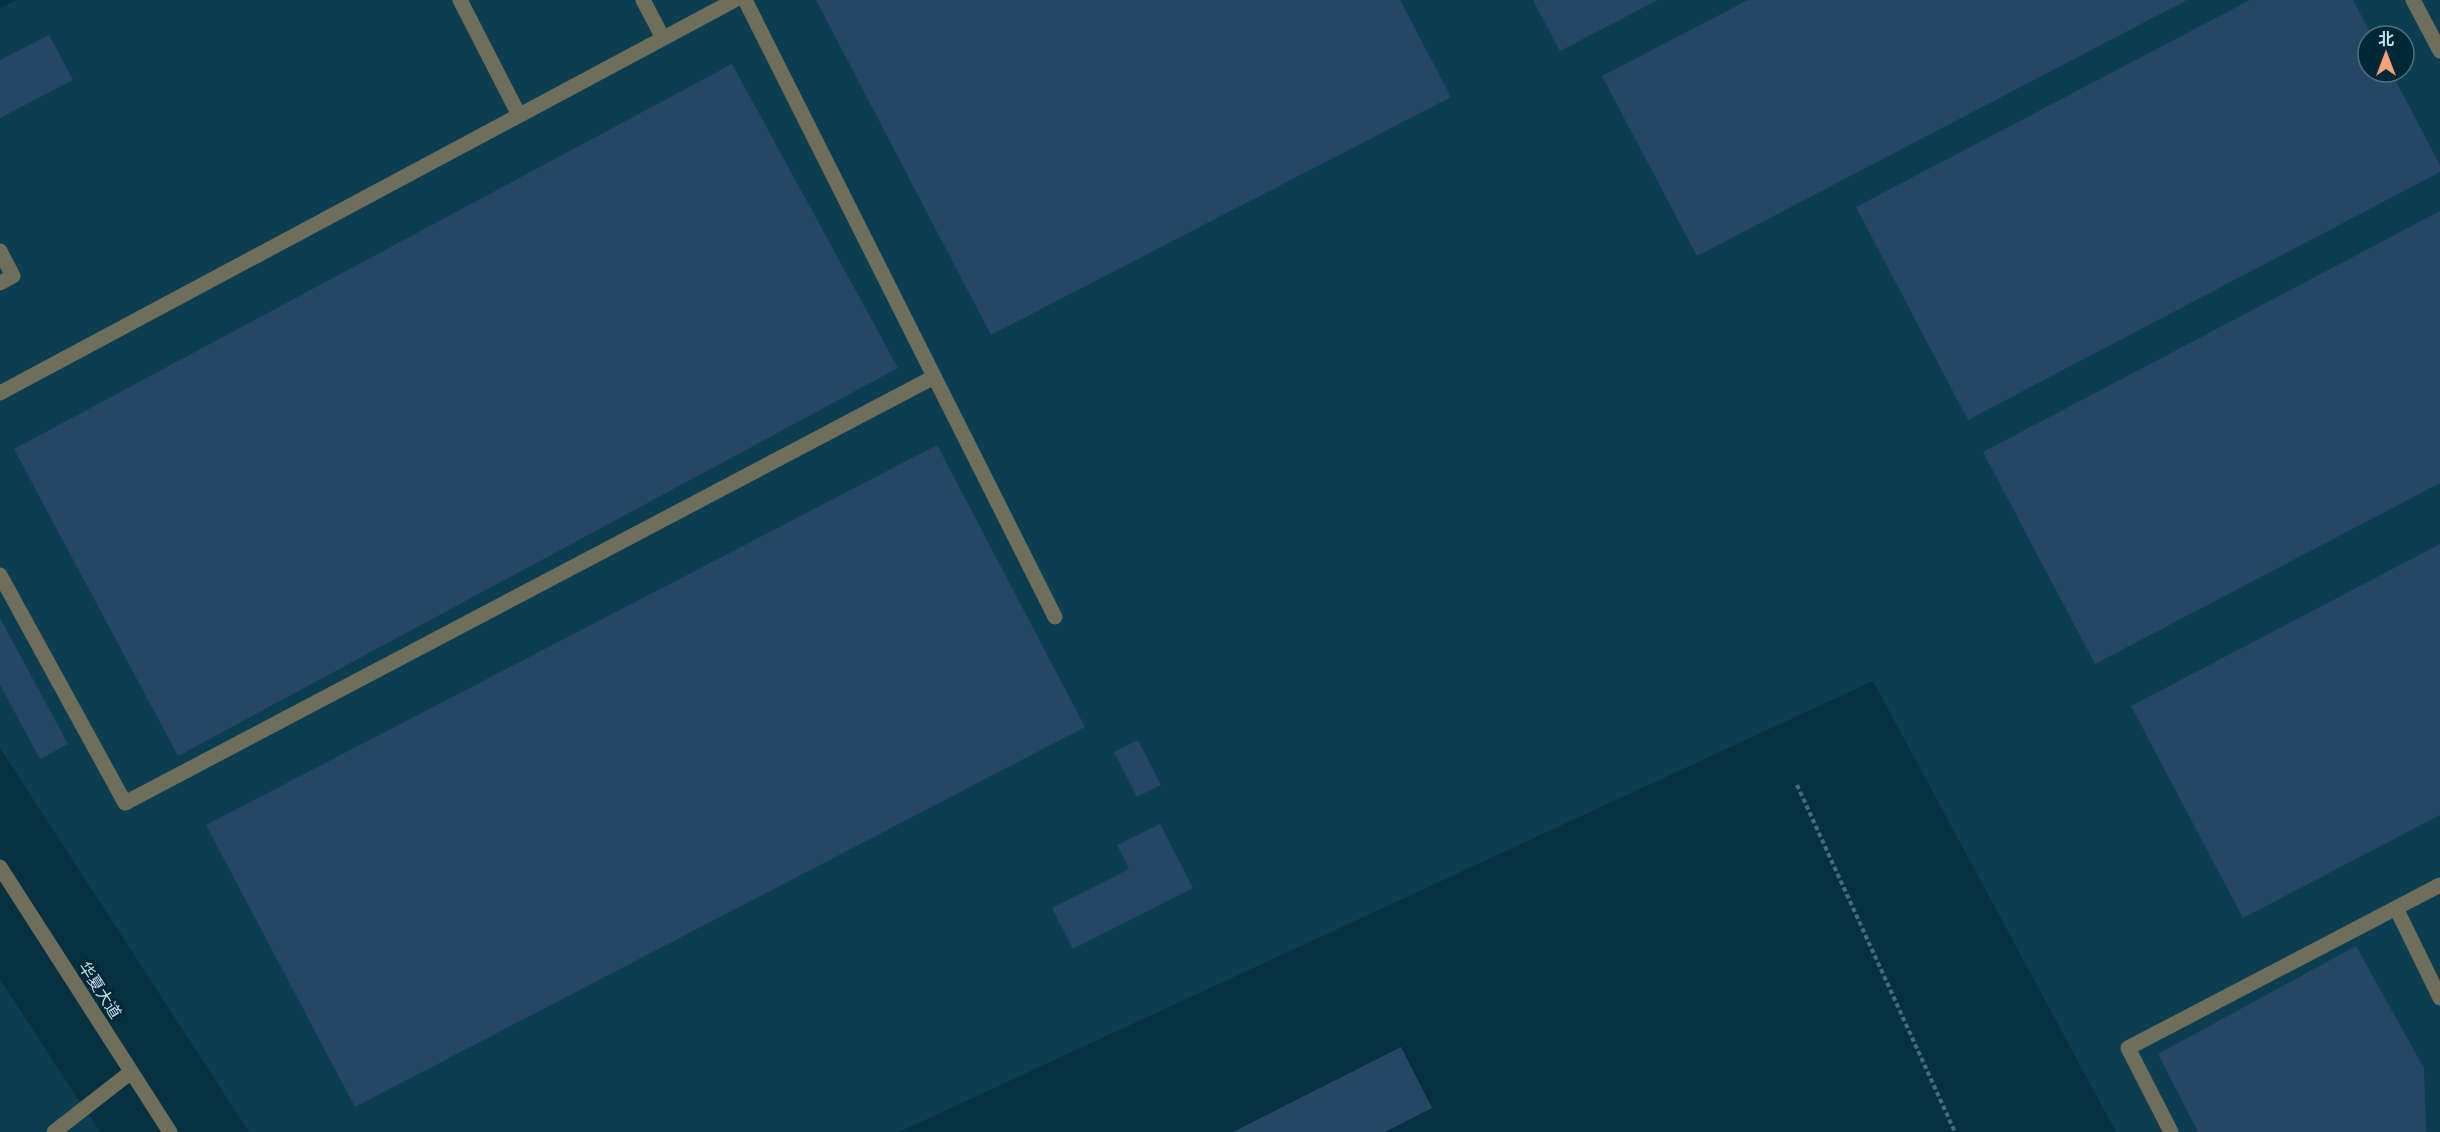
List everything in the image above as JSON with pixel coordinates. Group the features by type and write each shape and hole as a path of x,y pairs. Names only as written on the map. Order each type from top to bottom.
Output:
{"street":[{"path":"460,0 519,115"},
{"path":"643,0 663,38"},
{"path":"0,393 735,0"},
{"path":"745,0 1055,617"},
{"path":"2413,0 2440,51"},
{"path":"0,251 13,276 0,284"},
{"path":"0,575 125,803 934,378"},
{"name":"华夏大道","path":"0,867 170,1132"},
{"path":"2171,1132 2128,1048 2440,885"},
{"path":"2396,908 2440,998"},
{"path":"54,1132 131,1072"}],"path":[{"path":"1797,785 1954,1132"}],"shaded area":[{"path":"16,0 2440,0 2440,1132 2116,1132 1873,681 899,1132 249,1132 0,748 0,8"},
{"path":"0,979 61,1073 100,1132 0,1132"}],"building":[{"path":"816,0 1400,0 1451,97 991,335"},
{"path":"1533,0 1658,0 1560,51"},
{"path":"1748,0 2187,0 1697,256 1602,76"},
{"path":"2250,0 2353,0 2366,24 2356,24 2356,84 2397,84 2440,165 2440,172 1968,420 1856,207"},
{"path":"49,35 73,80 0,118 0,60"},
{"path":"732,64 898,368 178,756 14,449"},
{"path":"2440,211 2440,483 2095,664 1983,452"},
{"path":"937,445 1085,727 355,1107 206,825"},
{"path":"2440,544 2440,815 2243,918 2131,706"},
{"path":"0,618 68,744 40,759 0,685"},
{"path":"1138,740 1161,785 1137,797 1114,752"},
{"path":"1160,824 1193,888 1073,949 1052,908 1129,869 1117,845"},
{"path":"2356,946 2424,1068 2426,1132 2198,1132 2158,1054"},
{"path":"1401,1047 1432,1108 1385,1132 1233,1132"}]}
